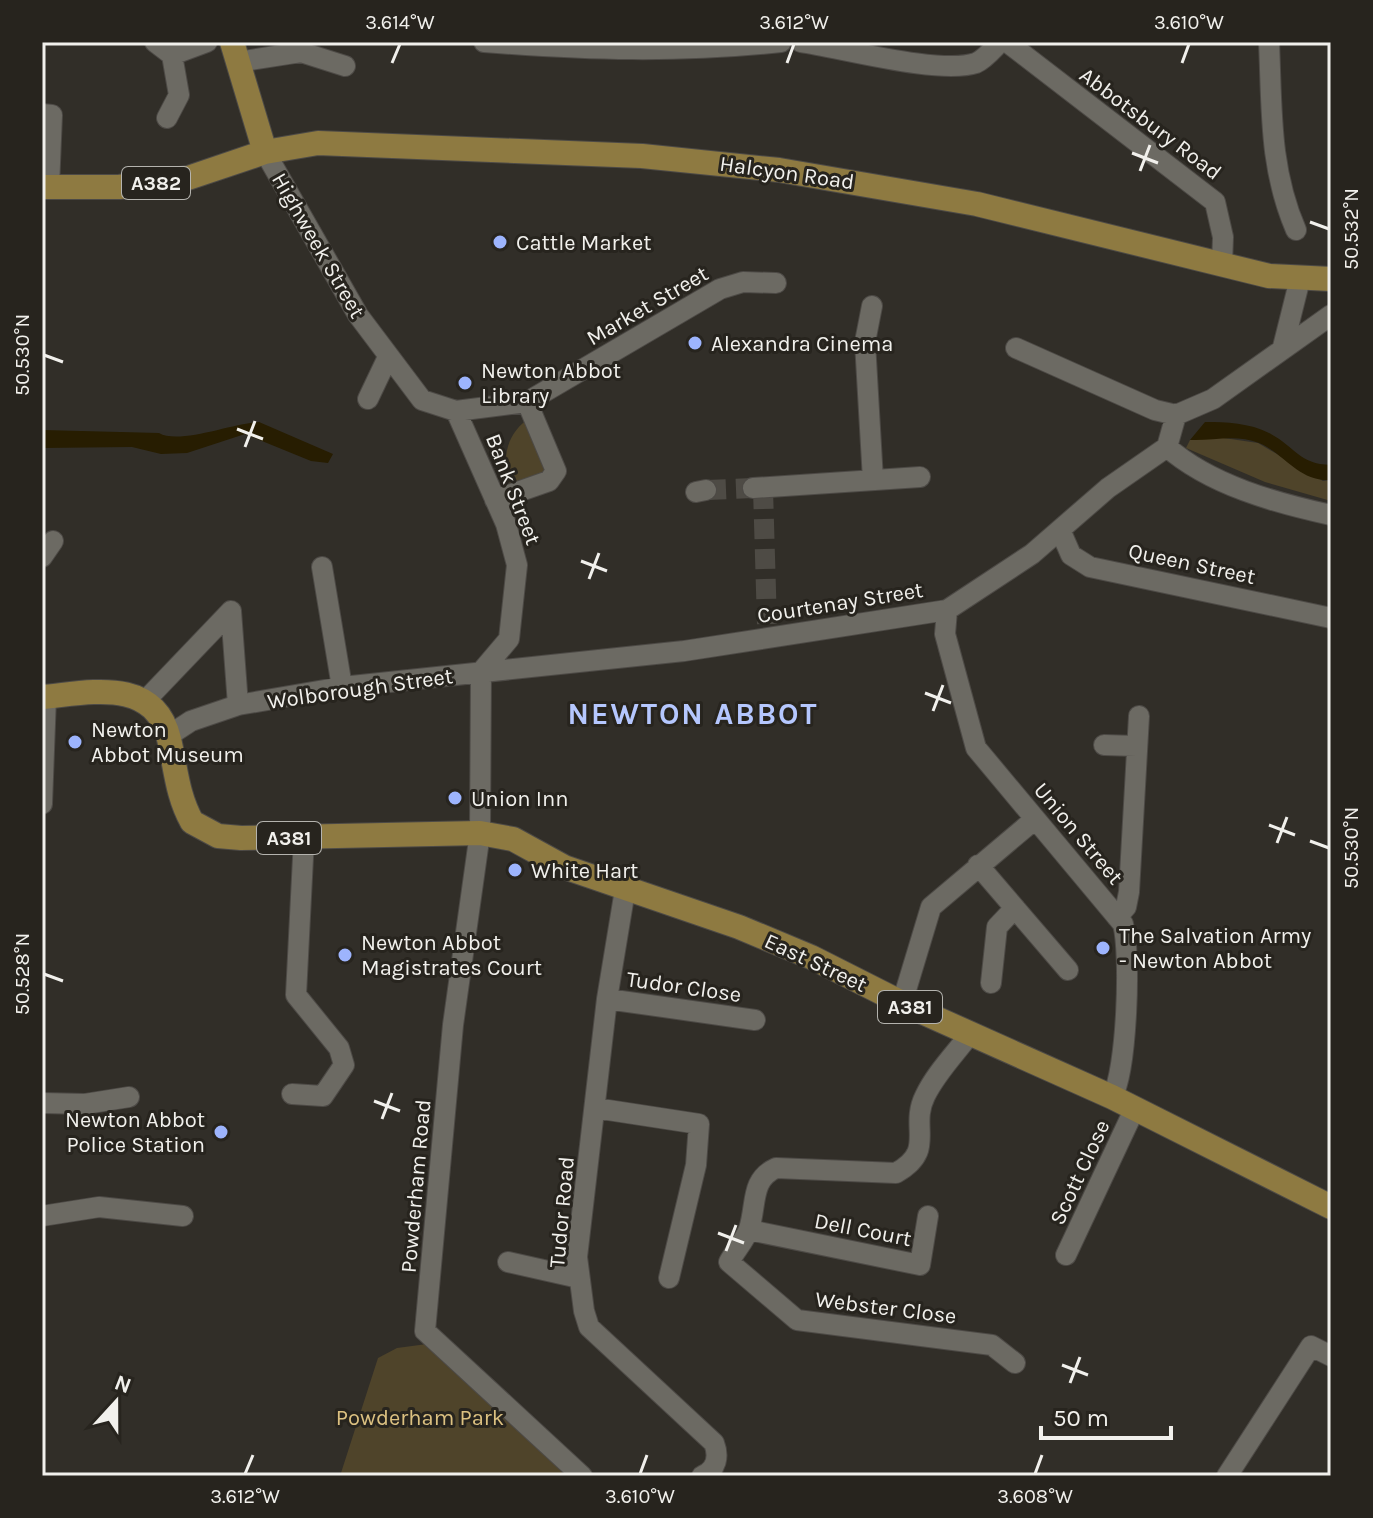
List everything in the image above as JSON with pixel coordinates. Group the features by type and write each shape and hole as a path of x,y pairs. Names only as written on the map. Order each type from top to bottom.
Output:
{"main road":[{"name":"Highweek Street","path":"235,52 265,152"},
{"name":"Halcyon Road","path":"265,152 318,143 642,156 713,162 886,186 977,204 1222,265 1300,279 1331,279"},
{"name":"A382","path":"45,187 119,187 188,178 265,152"},
{"path":"44,697 97,691 129,695 144,702"},
{"name":"A381","path":"144,702 168,736 176,784 192,822 218,836 304,838 480,833"},
{"name":"East Street","path":"480,833 513,839 564,867 766,937 902,1003 1112,1097 1331,1207"}],"street":[{"path":"155,42 172,55 179,95 167,118"},
{"path":"172,55 207,42"},
{"path":"484,42 593,50 692,51 781,42"},
{"path":"801,42 937,65 961,65 982,60 1000,42"},
{"name":"Abbotsbury Road","path":"1007,42 1215,202 1223,237 1222,265"},
{"path":"1269,42 1274,150 1280,195 1296,230"},
{"path":"235,52 301,52 345,66"},
{"path":"42,114 52,115 45,187"},
{"name":"Highweek Street","path":"265,152 358,315 388,357 422,400 456,411"},
{"path":"1283,347 1300,279"},
{"name":"Market Street","path":"456,411 527,402 720,289 743,282 776,283"},
{"path":"872,306 865,342 873,480"},
{"path":"1016,348 1155,410 1176,415 1213,399 1331,315"},
{"path":"368,399 388,357"},
{"path":"495,500 549,481 556,471 527,402"},
{"name":"Bank Street","path":"456,411 514,549 516,597 509,639 481,672"},
{"path":"1176,415 1167,447 1220,479 1275,502 1331,515"},
{"name":"Courtenay Street","path":"481,672 684,651 766,631 947,610 1061,532 1108,488 1167,447"},
{"path":"760,487 920,477"},
{"name":"Queen Street","path":"1061,532 1071,555 1090,567 1331,618"},
{"path":"322,567 342,687"},
{"name":"Union Street","path":"947,610 945,634 976,748 1117,917 1125,933 1123,1053 1119,1084 1112,1097"},
{"name":"Wolborough Street","path":"144,702 231,611 238,705"},
{"path":"480,833 481,672"},
{"name":"Wolborough Street","path":"168,736 191,721 238,705 342,687 481,672"},
{"path":"42,804 44,697"},
{"path":"1117,917 1126,907 1129,892 1139,716"},
{"path":"1104,745 1136,746"},
{"path":"902,1003 931,907 1034,820"},
{"name":"Powderham Road","path":"480,833 453,1025 425,1331 582,1476"},
{"path":"292,1094 323,1096 344,1065 339,1048 296,995 304,838"},
{"path":"978,865 1068,970"},
{"name":"Tudor Road","path":"625,890 607,999 577,1257 579,1278 589,1327 714,1443 718,1453 715,1464 702,1476"},
{"path":"991,983 997,927 1015,908"},
{"name":"Tudor Close","path":"607,999 755,1020"},
{"name":"Webster Close","path":"970,1034 923,1098 919,1151 911,1165 896,1173 776,1168 759,1179 749,1230 729,1262 797,1320 992,1345 1015,1363"},
{"path":"42,1103 85,1104 129,1097"},
{"path":"595,1108 699,1124 696,1165 669,1278"},
{"name":"Scott Close","path":"1066,1255 1135,1108"},
{"path":"42,1216 99,1207 183,1216"},
{"name":"Dell Court","path":"749,1230 920,1265 928,1216"},
{"path":"508,1262 579,1278"},
{"path":"1227,1476 1311,1346 1331,1356"}],"green space":[{"path":"531,417 553,469 513,491 507,470 507,450 515,432"},
{"path":"1217,437 1258,443 1323,481 1331,480 1331,501 1265,482 1186,448 1190,440"},
{"name":"Powderham Park","path":"427,1344 573,1476 340,1476 378,1358 397,1348"}],"shaded area":[{"path":"259,422 333,454 328,463 311,461 245,434 187,453 161,454 132,447 42,448 42,430 179,436"},
{"path":"1205,422 1246,425 1269,433 1311,462 1331,465 1331,480 1310,477 1268,448 1250,440 1190,440"}],"tunnel":[{"path":"706,490 753,488"},
{"path":"763,489 767,624"}],"place":[{"name":"Cattle Market","path":"500,242"},
{"name":"Alexandra Cinema","path":"695,343"},
{"name":"Newton Abbot Library","path":"465,383"},
{"name":"Newton Abbot Museum","path":"75,742"},
{"name":"Union Inn","path":"455,798"},
{"name":"White Hart","path":"515,870"},
{"name":"The Salvation Army - Newton Abbot","path":"1103,948"},
{"name":"Newton Abbot Magistrates Court","path":"345,955"},
{"name":"Newton Abbot Police Station","path":"221,1132"}],"district":[{"name":"NEWTON ABBOT","path":"693,714"}]}
